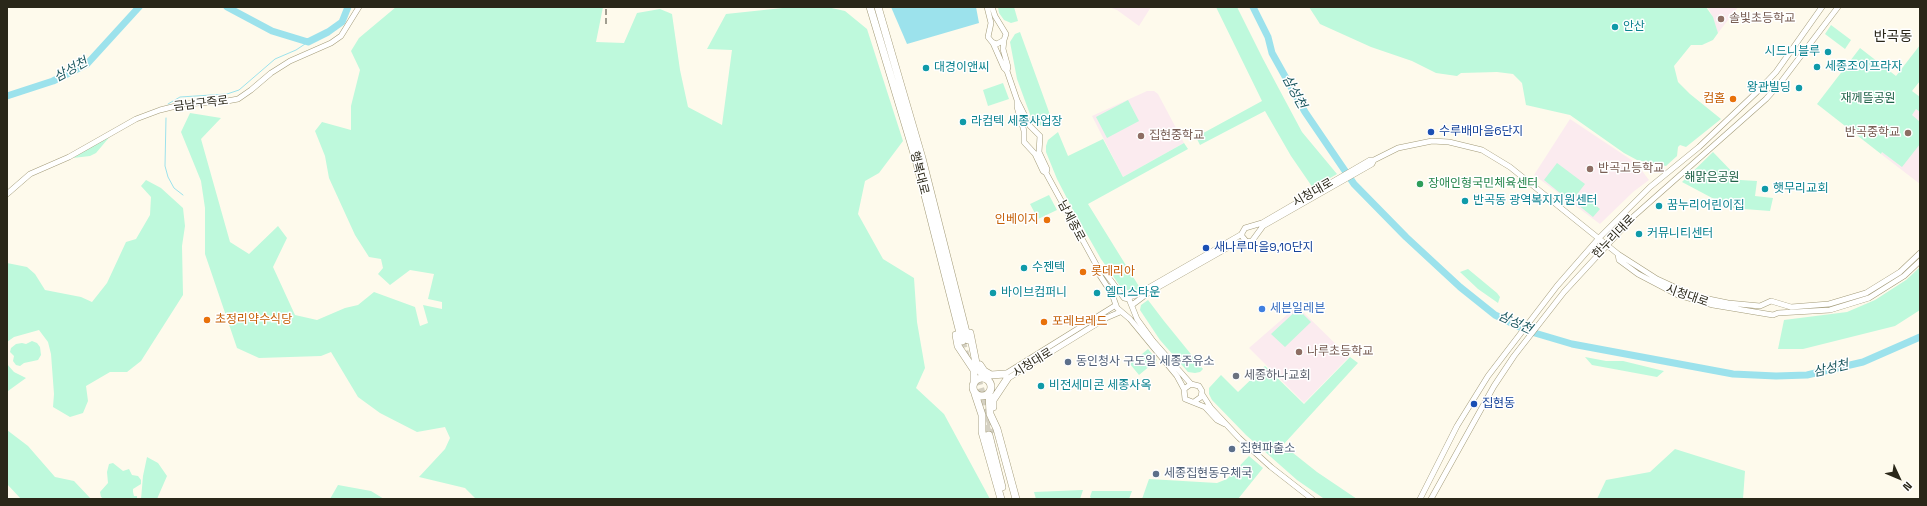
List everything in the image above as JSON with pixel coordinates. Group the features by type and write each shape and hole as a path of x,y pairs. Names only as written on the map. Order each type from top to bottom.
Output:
{"highway":[{"name":"행복대로","path":"870,7 916,160 924,180"},
{"name":"행복대로","path":"878,7 965,342"},
{"path":"965,342 984,371 991,375 1006,377"},
{"path":"965,342 985,379 990,384 990,432 1001,499"},
{"path":"965,342 974,370 974,388 982,414 1016,499"},
{"path":"974,388 978,379 1006,377"},
{"path":"974,388 983,396 1006,377"},
{"path":"1006,377 993,400 990,432 1006,499"},
{"path":"990,432 1011,499"}],"street":[{"name":"금남구즉로","path":"7,194 30,174 69,157 136,119 160,110 184,104 227,102 238,99 271,73 284,65 332,43 341,36 360,7"},
{"path":"987,7 991,23 988,37 993,43 1004,68 1007,71 1016,100 1030,126 1040,136 1039,144 1035,147 1030,147 1024,142 1023,123 1016,107 1016,100"},
{"path":"992,7 1006,34 1003,48 1008,67 1007,71"},
{"name":"한누리대로","path":"1420,499 1457,426 1488,376 1539,309 1599,238 1650,187 1699,147 1743,107 1776,72 1822,7"},
{"name":"한누리대로","path":"1431,499 1494,386 1544,316 1607,244 1668,185 1766,99 1781,82 1838,7"},
{"path":"990,29 995,26 1001,26"},
{"path":"993,43 999,43 1004,40"},
{"path":"1024,136 1029,131 1034,130"},
{"name":"시청대로","path":"1257,233 1268,223 1372,161 1392,151 1414,144 1432,141 1467,145 1482,150 1510,167 1618,254 1657,279 1694,296 1728,303 1760,306 1767,304"},
{"name":"남세종로","path":"1039,144 1039,152 1047,169 1046,173"},
{"name":"남세종로","path":"1030,147 1043,171 1046,173 1116,304"},
{"name":"시청대로","path":"1252,227 1328,188"},
{"path":"1122,312 1128,312 1132,306 1148,294 1236,242 1252,241 1257,233 1252,227 1245,228 1242,234 1136,295 1119,299 1116,304 1122,312 1130,319 1177,376 1184,389 1183,394 1185,399 1205,407 1217,420 1226,424"},
{"path":"1242,234 1242,237 1246,241"},
{"path":"1920,253 1900,272 1866,292 1846,299 1814,306 1791,307 1778,304 1774,301 1767,304 1765,308 1767,313 1773,315 1778,312 1830,310 1869,298 1904,276 1920,261"},
{"name":"시청대로","path":"1618,254 1619,260 1634,271 1654,284 1678,295 1713,305 1767,313"},
{"name":"남세종로","path":"1098,268 1104,270 1125,298"},
{"path":"1125,298 1132,306 1137,319 1153,341 1191,384 1199,386 1202,394 1226,424 1271,467 1312,499"},
{"name":"시청대로","path":"1006,377 1116,304"},
{"path":"1778,304 1778,312"},
{"name":"시청대로","path":"1006,377 1106,318 1122,312"},
{"path":"1184,389 1191,384"},
{"path":"1194,402 1199,400 1202,394"}],"shaded area":[{"path":"1109,7 1151,7 1139,26 1117,10"},
{"name":"솔빛초등학교","path":"1707,7 1738,7 1718,33 1710,11"},
{"name":"집현중학교","path":"1147,91 1154,91 1158,94 1184,143 1123,177 1092,116"},
{"name":"반곡중학교","path":"1916,109 1920,112 1920,184 1881,154"},
{"name":"반곡고등학교","path":"1570,119 1636,163 1649,180 1633,192 1600,224 1534,175"},
{"name":"나루초등학교","path":"1295,308 1299,308 1349,357 1304,403 1249,348"}],"green space":[{"path":"396,7 603,7 596,42 624,43 637,13 660,9 672,14 680,70 688,107 722,125 732,50 707,49 726,14 792,7 827,7 845,11 867,29 903,141 879,173 865,181 858,214 883,259 914,278 917,322 925,368 916,388 944,414 990,499 476,499 465,488 419,477 445,449 450,438 445,427 417,432 380,413 358,397 331,352 321,356 259,358 237,348 205,254 205,208 201,181 181,132 190,113 221,118 201,139 230,242 249,254 278,226 287,238 273,267 295,315 317,320 345,308 358,305 374,292 415,307 420,326 428,323 423,305 442,309 442,302 428,299 434,274 410,270 390,285 378,274 383,268 381,259 369,257 355,235 329,178 325,156 315,131 322,122 351,130 351,106 360,70 351,51 359,38"},
{"path":"998,7 1014,7 1018,21 1011,23 1004,20 999,13"},
{"path":"1216,7 1237,7 1302,132 1337,174 1313,188 1291,156 1265,111 1200,145 1196,137 1262,101"},
{"path":"1309,7 1706,7 1713,17 1718,33 1713,40 1702,45 1691,45 1674,66 1678,82 1690,94 1721,119 1686,147 1680,145 1678,147 1677,156 1666,166 1637,160 1624,153 1570,115 1526,105 1522,83 1513,74 1497,72 1461,73 1457,76 1436,73 1412,61 1371,47 1320,24"},
{"path":"1831,25 1851,40 1845,49 1825,34"},
{"path":"1020,32 1053,123 1046,127 1036,124 1031,117 1017,79 1010,42 1015,34"},
{"name":"재께뜰공원","path":"1920,45 1920,81 1912,91 1920,97 1920,112 1916,109 1912,115 1920,122 1920,144 1902,167 1882,152 1881,154 1817,104 1860,48 1896,76"},
{"path":"1003,83 1009,99 988,106 983,90"},
{"path":"1128,100 1139,121 1107,138 1096,117"},
{"path":"1058,132 1068,156 1103,139 1123,177 1184,143 1188,149 1088,204 1140,288 1135,291 1129,291 1120,286 1101,259 1057,179 1046,152 1046,146 1048,140"},
{"path":"112,134 96,153 90,156 73,158"},
{"name":"해맑은공원","path":"1713,152 1740,180 1757,181 1755,196 1773,198 1770,211 1731,208 1682,182"},
{"path":"1557,163 1585,184 1571,202 1544,180"},
{"path":"146,180 161,188 183,208 185,226 182,246 183,295 141,361 127,372 110,372 86,386 88,401 83,413 70,417 53,407 54,394 51,354 48,342 39,330 14,337 7,342 7,263 27,267 35,274 45,290 81,297 92,302 107,283 126,242 136,239 150,215 151,197 141,186"},
{"path":"1049,195 1057,210 1038,219 1030,204"},
{"path":"1584,196 1600,209 1593,217 1577,204"},
{"path":"1920,267 1920,310 1895,326 1803,349 1778,349 1784,320 1847,312 1875,300 1906,280"},
{"path":"1468,269 1497,293 1500,297 1498,303 1478,289 1460,272"},
{"path":"1148,300 1203,369 1200,372 1188,372 1160,340 1140,310 1141,305"},
{"path":"1298,309 1311,322 1285,347 1271,334"},
{"path":"32,341 37,343 40,347 41,355 38,360 24,363 20,366 16,365 13,361 14,356 10,352 11,348 16,344 26,344"},
{"path":"1148,349 1157,360 1139,375 1130,364"},
{"path":"1350,357 1358,363 1283,445 1317,472 1357,499 1323,498 1297,480 1246,435 1212,400 1209,394 1209,388 1221,375 1238,392 1265,366 1304,404"},
{"path":"1585,357 1606,361 1623,361 1664,371 1657,377 1592,365"},
{"path":"7,364 14,372 26,378 8,391"},
{"path":"7,430 28,446 55,477 74,481 91,499 21,499 7,484"},
{"path":"1675,449 1745,471 1743,499 1597,499 1606,480 1650,472"},
{"path":"1249,456 1263,468 1238,499 1142,499 1149,479 1217,483 1227,479"},
{"path":"147,457 158,463 167,476 157,499 141,499 143,476"},
{"path":"113,463 123,471 129,469 132,475 138,476 141,480 141,484 133,489 134,496 137,496 137,499 104,499 101,497 100,492 108,483 107,472 109,464"},
{"path":"338,485 371,491 384,499 330,499"},
{"path":"1083,490 1080,499 1036,499 1034,492"},
{"path":"1092,491 1132,491 1129,499 1092,499 1090,497"}],"water":[{"path":"891,7 976,7 979,23 907,44"}],"waterway":[{"name":"삼성천","path":"7,96 53,81 87,64 139,7"},
{"name":"삼성천","path":"227,7 272,31 308,42 328,32 342,22 348,7"},
{"name":"삼성천","path":"1253,7 1268,37 1272,53 1305,112 1354,184 1406,237 1460,287 1495,315 1528,331 1572,344 1733,374 1776,376 1807,375 1863,362 1920,337"},
{"path":"168,104 180,97 227,94 239,90 275,59 296,50 308,42"},
{"path":"166,118 165,166 168,177 174,188 183,195"}],"tunnel":[{"path":"962,341 967,359"},
{"path":"975,368 993,433"},
{"path":"983,415 989,435"}],"railway":[{"path":"606,7 606,24"}],"place":[{"name":"솔빛초등학교","path":"1721,19"},
{"name":"안산","path":"1615,27"},
{"name":"시드니블루","path":"1828,52"},
{"name":"세종조이프라자","path":"1817,67"},
{"name":"대경이앤씨","path":"926,68"},
{"name":"왕관빌딩","path":"1799,88"},
{"name":"컴홈","path":"1733,99"},
{"name":"라컴텍 세종사업장","path":"963,122"},
{"name":"수루배마을6단지","path":"1431,132"},
{"name":"반곡중학교","path":"1908,133"},
{"name":"집현중학교","path":"1141,136"},
{"name":"반곡고등학교","path":"1590,169"},
{"name":"장애인형국민체육센터","path":"1420,184"},
{"name":"햇무리교회","path":"1765,189"},
{"name":"반곡동 광역복지지원센터","path":"1465,201"},
{"name":"꿈누리어린이집","path":"1659,206"},
{"name":"인베이지","path":"1047,220"},
{"name":"커뮤니티센터","path":"1639,234"},
{"name":"새나루마을9,10단지","path":"1206,248"},
{"name":"수젠텍","path":"1024,268"},
{"name":"롯데리아","path":"1083,272"},
{"name":"바이브컴퍼니","path":"993,293"},
{"name":"엘디스타운","path":"1097,293"},
{"name":"세븐일레븐","path":"1262,309"},
{"name":"초정리약수식당","path":"207,320"},
{"name":"포레브레드","path":"1044,322"},
{"name":"나루초등학교","path":"1299,352"},
{"name":"동인청사 구도일 세종주유소","path":"1068,362"},
{"name":"세종하나교회","path":"1236,376"},
{"name":"비전세미콘 세종사옥","path":"1041,386"},
{"name":"집현동","path":"1474,404"},
{"name":"집현파출소","path":"1232,449"},
{"name":"세종집현동우체국","path":"1156,474"}],"district":[{"name":"반곡동","path":"1893,37"}]}
